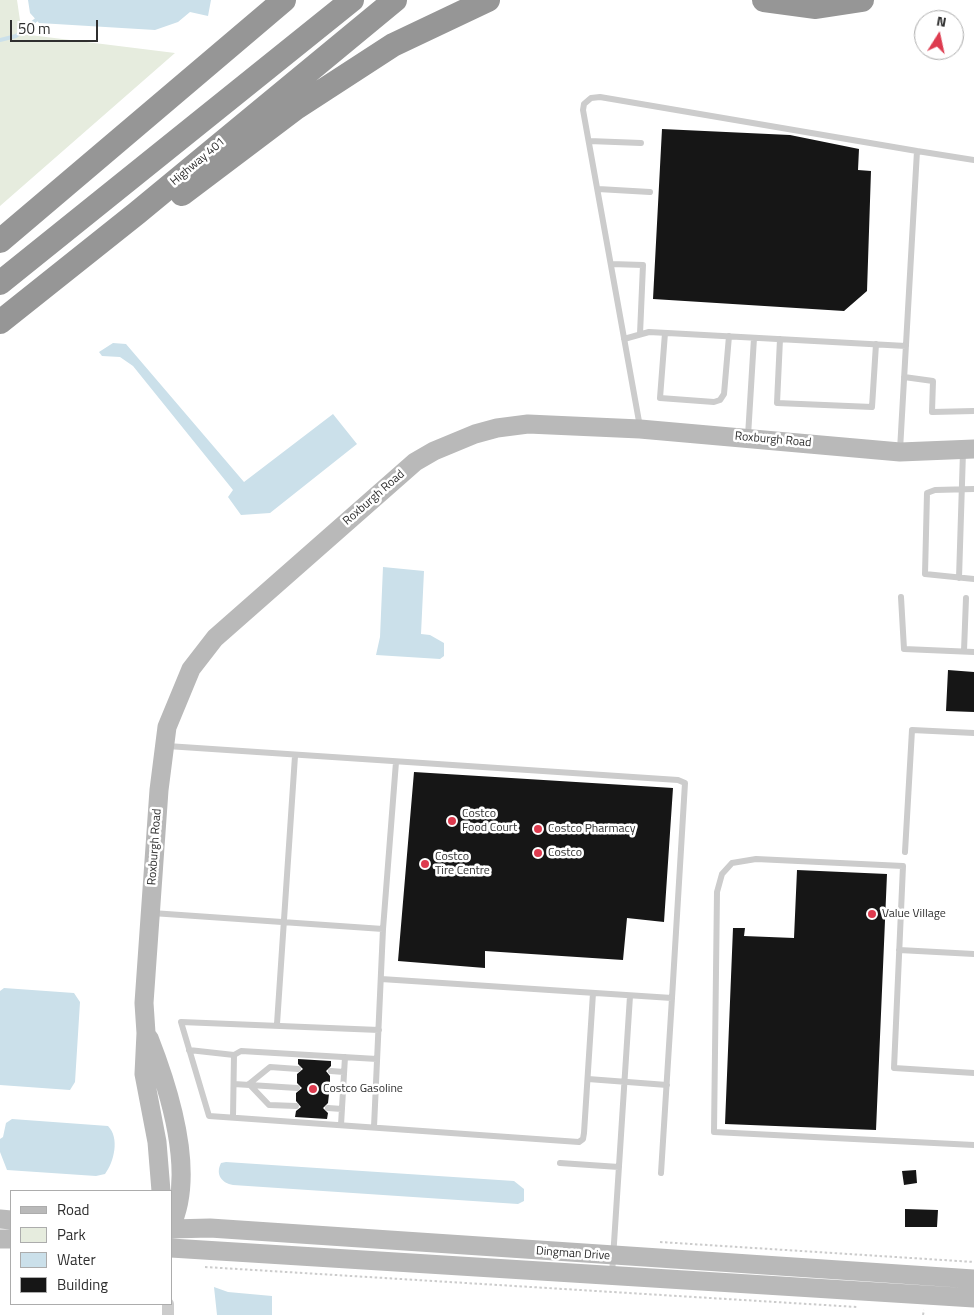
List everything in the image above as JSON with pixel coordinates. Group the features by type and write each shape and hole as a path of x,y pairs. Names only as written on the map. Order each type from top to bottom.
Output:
{"highway":[{"path":"0,241 284,0"},
{"path":"0,283 352,0"},
{"name":"Highway 401","path":"0,322 137,213 395,0"},
{"path":"137,213 185,192 296,108 393,45 488,0"},
{"path":"764,0 816,7 862,0"}],"main road":[{"name":"Roxburgh Road","path":"161,1190 157,1142 144,1074 146,1033 144,1003 164,746 174,706 191,669 215,638 415,462 434,451 497,428 528,424 640,429 900,452 968,450"},
{"name":"Roxburgh Road","path":"146,1033 162,1072 177,1138 180,1166 178,1211 172,1225"},
{"name":"Dingman Drive","path":"172,1227 210,1228 974,1298"},
{"name":"Dingman Drive","path":"172,1248 974,1279"}],"lane":[{"path":"640,429 589,140 584,104 591,98 600,97 974,160"},
{"path":"589,140 641,143"},
{"path":"900,452 917,150"},
{"path":"598,189 650,192"},
{"path":"611,264 643,265 640,334"},
{"path":"624,339 640,334 665,333 906,346"},
{"path":"665,333 660,398 714,402 720,400 724,394 729,336"},
{"path":"748,438 754,338"},
{"path":"780,339 776,403 872,407 876,344"},
{"path":"904,377 933,381 932,412 974,411"},
{"path":"959,578 962,489 968,450"},
{"path":"974,490 935,490 927,493 925,574 974,579"},
{"path":"901,597 904,649 974,652"},
{"path":"964,651 966,598"},
{"path":"905,852 912,730 974,733"},
{"path":"164,746 678,780 685,783 662,1172"},
{"path":"277,1024 282,922 295,756"},
{"path":"374,1127 384,929 396,762"},
{"path":"974,1073 894,1068 903,866 756,859 732,863 722,874 717,892 714,1132 974,1145"},
{"path":"150,913 384,929"},
{"path":"899,950 974,954"},
{"path":"381,979 672,998"},
{"path":"379,1030 277,1024 181,1022 209,1116 579,1142 583,1139 584,1133 593,993"},
{"path":"613,1266 630,996"},
{"path":"189,1050 234,1055 241,1051 377,1059"},
{"path":"233,1117 234,1055"},
{"path":"341,1125 345,1056"},
{"path":"250,1084 270,1067 298,1069"},
{"path":"331,1071 344,1072"},
{"path":"588,1079 667,1085"},
{"path":"234,1084 297,1088"},
{"path":"250,1084 269,1104 296,1106"},
{"path":"329,1090 343,1090"},
{"path":"328,1108 342,1109"},
{"path":"560,1164 618,1167"}],"path":[{"path":"659,1242 974,1262"},
{"path":"205,1267 862,1308"},
{"path":"916,1311 932,1312"}],"green space":[{"path":"0,0 17,0 22,34 175,53 0,206"}],"water":[{"path":"28,0 211,0 208,16 190,12 178,22 155,30 39,23 30,13"},
{"path":"113,343 126,344 244,482 333,414 357,444 270,513 241,515 228,497 233,490 133,366 120,357 102,356 99,352"},
{"path":"383,567 424,571 421,634 430,635 444,643 444,656 440,659 376,655 380,637"},
{"path":"4,988 74,993 80,1002 75,1082 70,1090 0,1085 0,991"},
{"path":"12,1119 108,1126 112,1131 115,1143 111,1163 105,1174 96,1176 7,1170 0,1152 0,1139 3,1137 6,1123"},
{"path":"221,1163 514,1181 524,1189 524,1201 518,1204 233,1185 223,1180 219,1175"},
{"path":"214,1287 228,1292 272,1296 272,1315 217,1315"}],"building":[{"path":"662,129 790,135 859,149 858,170 871,171 867,291 844,311 653,299"},
{"path":"948,670 974,672 974,712 946,711"},
{"name":"Costco","path":"414,772 673,788 664,922 627,918 623,960 485,951 485,968 398,961"},
{"path":"797,870 887,874 876,1130 725,1124 733,928 745,928 744,936 794,938"},
{"name":"Costco Gasoline","path":"298,1059 331,1061 331,1066 326,1071 330,1076 330,1084 324,1089 329,1094 328,1103 323,1108 328,1113 327,1119 295,1117 296,1111 301,1107 296,1101 296,1093 302,1088 297,1083 297,1074 303,1069 298,1064"},
{"path":"916,1170 917,1183 904,1185 902,1171"},
{"path":"905,1209 938,1210 937,1227 905,1227"}],"waterway":[{"path":"0,40 16,36 36,20"}],"place":[{"name":"Costco Food Court","path":"452,821"},
{"name":"Costco Pharmacy","path":"538,829"},
{"name":"Costco","path":"538,853"},
{"name":"Costco Tire Centre","path":"425,864"},
{"name":"Value Village","path":"872,914"},
{"name":"Costco Gasoline","path":"313,1089"}]}
